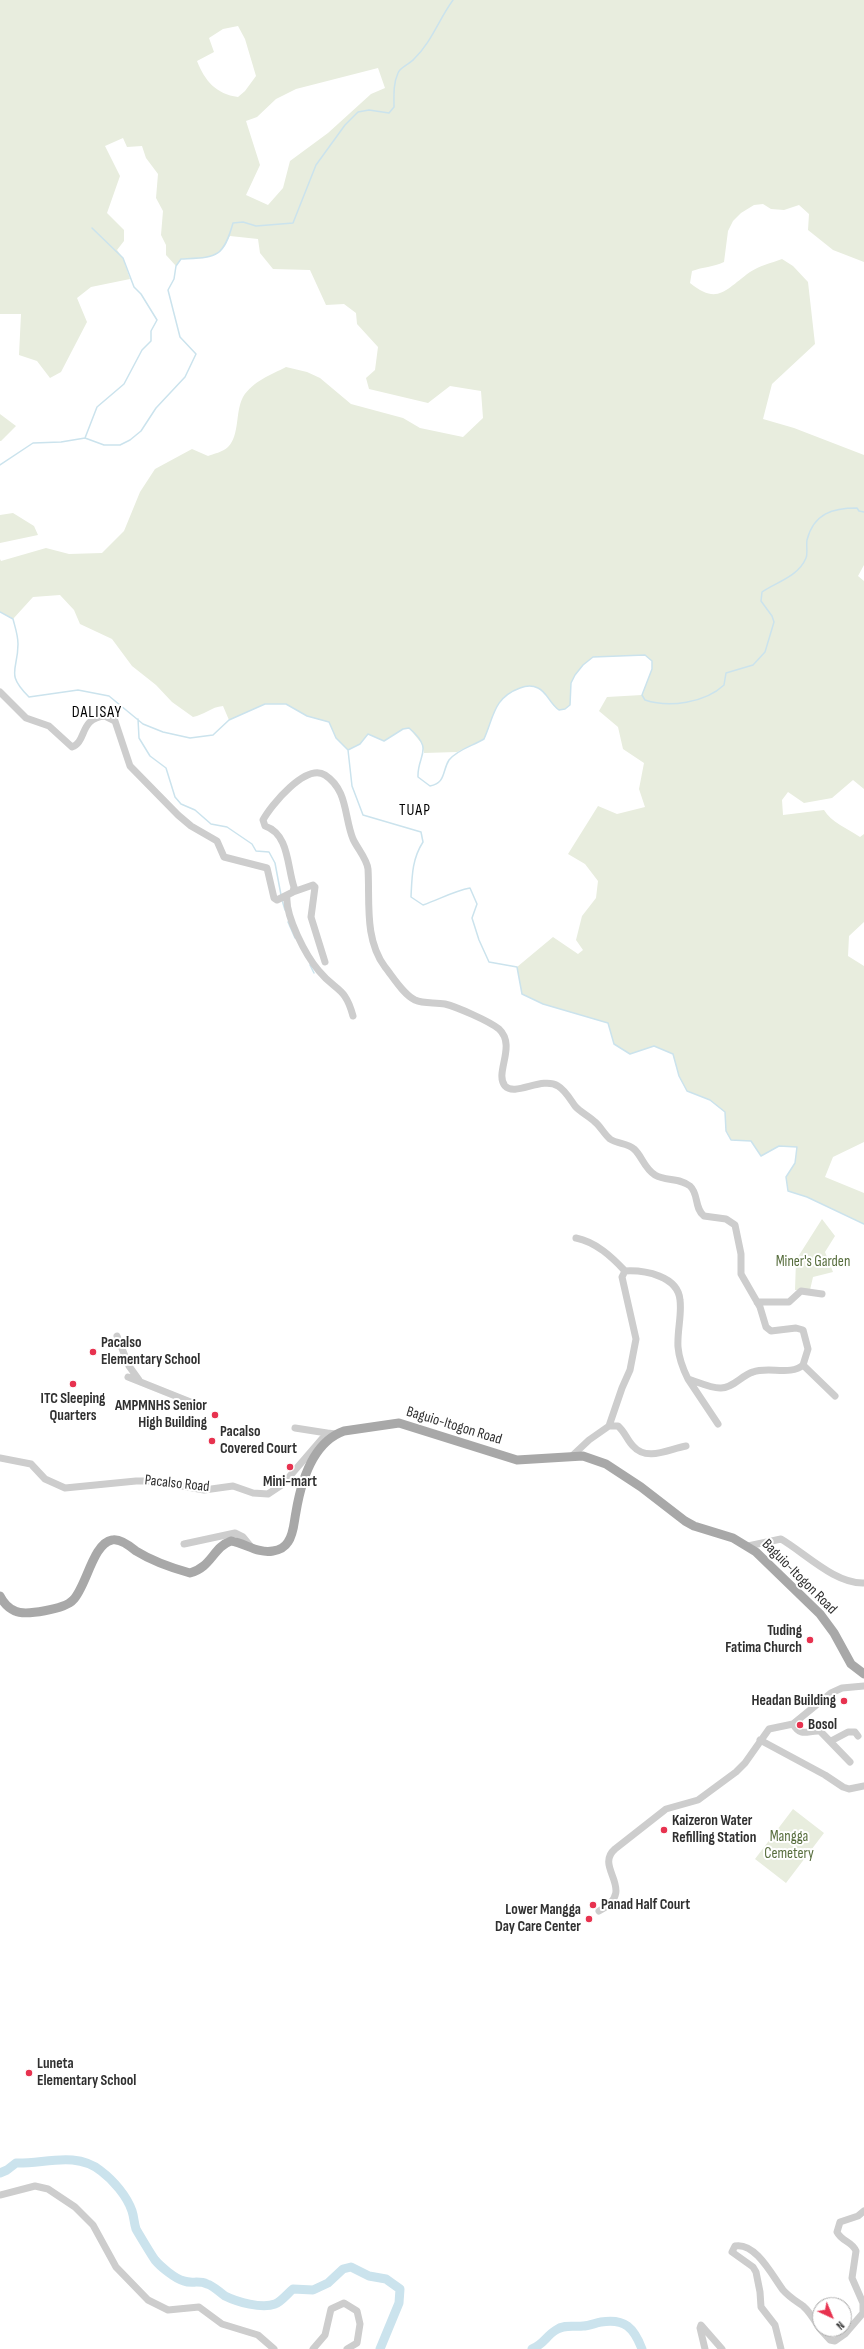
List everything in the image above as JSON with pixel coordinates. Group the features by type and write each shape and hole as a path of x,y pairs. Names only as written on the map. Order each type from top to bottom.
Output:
{"main road":[{"name":"Baguio-Itogon Road","path":"332,1434 361,1427 399,1423 517,1460 527,1461 572,1456 589,1457 606,1464 641,1487 685,1521 748,1546 820,1614 834,1633 851,1664 864,1674"},
{"path":"0,1596 9,1607 21,1613 49,1609 70,1603 76,1597 98,1551 105,1543 112,1540 118,1540 142,1555 190,1572 203,1568 226,1543 238,1542 252,1548 271,1552 278,1550 288,1542 305,1474 332,1434"}],"street":[{"path":"0,692 26,718 49,726 72,747 78,743 86,725 92,720 105,716 115,721 127,760 136,774 186,822 214,838 224,858 266,868 274,898 277,900 313,884 315,887 311,917 325,962"},
{"path":"353,1016 345,994 318,971 292,921 286,849 280,836 272,829 265,826 263,820 294,783 306,775 315,773 324,774 336,786 342,796 347,809 352,837 368,866 368,912 377,952 385,966 404,990 416,1000 447,1005 498,1028 506,1039 502,1081 505,1087 510,1090 516,1090 546,1082 560,1087 576,1107 597,1123 608,1136 635,1149 645,1166 654,1174 690,1186 694,1192 698,1208 704,1216 731,1221 736,1230 741,1254 741,1274 758,1302 766,1327 774,1332 796,1328 803,1330 808,1349 803,1366 796,1370 764,1369 753,1371 725,1388 719,1388 688,1379"},
{"path":"576,1238 586,1241 607,1253 625,1271 660,1276 677,1290 680,1301 678,1346 680,1359 688,1379 718,1424"},
{"path":"610,1426 622,1388 630,1370 636,1339 622,1277 625,1271"},
{"path":"758,1302 789,1302 801,1291 822,1294"},
{"path":"117,1336 129,1366 139,1380"},
{"path":"803,1366 835,1396"},
{"path":"128,1377 139,1380 203,1407"},
{"path":"572,1456 589,1440 610,1426 618,1426 632,1446 642,1453 654,1454 686,1446"},
{"path":"295,1428 332,1434"},
{"name":"Pacalso Road","path":"0,1458 31,1464 45,1479 64,1488 136,1481 155,1481 204,1490 233,1486 253,1493 268,1494 283,1484 332,1434"},
{"path":"184,1544 235,1534 243,1537 252,1548"},
{"path":"748,1546 781,1539 828,1571 852,1582 864,1583"},
{"path":"599,1912 612,1902 617,1892 617,1885 607,1862 610,1853 666,1809 698,1800 705,1796 740,1768 769,1729 793,1724 831,1693 842,1688 864,1686"},
{"path":"793,1724 799,1732 820,1731 850,1762"},
{"path":"831,1741 848,1732 855,1732 858,1736"},
{"path":"760,1740 825,1775 843,1787 849,1789 864,1786"},
{"path":"0,2195 35,2186 48,2189 75,2207 93,2225 116,2267 148,2300 168,2310 199,2307 222,2324 258,2335 274,2349"},
{"path":"852,2326 864,2313 863,2303 852,2278 856,2251 852,2245 840,2238 837,2232 840,2222 858,2216 864,2211"},
{"path":"781,2349 774,2325 761,2307 759,2284 756,2272 748,2264 735,2256 732,2252 735,2246 743,2246 764,2261 775,2275 784,2291 803,2307 812,2319"},
{"path":"313,2349 322,2340 331,2309 344,2303 357,2311 360,2324 356,2343 348,2349"},
{"path":"705,2349 700,2328 701,2325 722,2349"},
{"path":"827,2337 830,2340 835,2341 841,2337"}],"green space":[{"path":"0,0 864,0 864,262 833,250 808,230 809,214 799,205 784,210 771,209 763,204 754,205 741,213 733,221 728,231 724,262 692,271 690,283 700,290 715,294 728,289 750,272 765,265 782,259 793,266 808,282 815,344 772,384 763,419 794,428 864,455 864,565 858,576 864,581 864,789 853,780 832,798 804,803 788,792 782,800 783,815 824,810 835,822 860,837 864,834 864,922 849,936 848,956 864,966 864,1142 833,1157 825,1177 864,1193 864,1224 807,1197 788,1191 786,1177 795,1163 797,1147 779,1146 761,1156 751,1141 731,1140 726,1131 725,1112 710,1100 687,1091 679,1076 673,1054 654,1046 630,1054 614,1044 608,1023 543,1004 522,994 517,967 553,937 578,954 583,950 576,940 582,916 596,898 598,881 585,864 568,854 598,806 617,814 645,807 639,789 644,763 623,749 618,727 599,711 607,697 642,695 652,669 652,661 645,655 593,657 583,665 575,675 571,683 570,705 565,709 559,710 553,705 544,692 536,687 524,687 511,692 499,703 484,739 457,752 424,753 422,744 409,728 403,729 384,741 368,734 360,744 348,750 336,738 329,722 307,716 286,704 265,704 229,720 223,706 193,717 172,702 156,685 132,666 112,639 80,624 74,610 60,595 33,597 13,619 0,612 0,559 1,561 46,548 69,554 102,553 124,531 140,492 155,469 192,449 208,456 226,449 232,442 236,430 239,409 243,397 247,391 268,376 286,367 307,372 320,378 351,404 403,418 420,428 463,437 483,418 481,391 450,386 428,403 369,389 366,378 375,370 378,347 357,324 356,313 344,304 326,305 310,270 273,269 260,253 258,239 230,236 220,250 215,254 204,258 181,259 176,266 166,255 166,245 161,235 163,211 156,198 158,174 146,158 142,146 127,147 123,138 105,146 120,176 107,213 124,230 124,241 117,250 123,258 130,279 91,287 77,298 87,322 61,372 50,378 37,361 19,355 21,314 0,314","holes":["238,26 245,39 256,76 245,91 238,97 217,90 204,75 197,61 214,52 209,38 223,29","378,68 385,88 371,94 328,133 290,161 283,188 268,205 246,195 260,165 246,121 257,117 276,99 296,89"]},
{"path":"0,414 16,426 1,441 0,441"},
{"path":"13,513 34,526 38,535 0,543 0,515"},
{"name":"Miner's Garden","path":"822,1219 835,1236 825,1252 833,1272 813,1277 810,1290 795,1290 796,1260"},
{"name":"Mangga Cemetery","path":"793,1809 824,1833 786,1883 755,1859"}],"waterway":[{"path":"0,465 33,443 61,442 85,438 104,445 120,445 130,440 141,431 156,408 185,377 196,354 180,337 168,290 174,279 176,266 181,259 202,258 216,254 226,244 233,223 243,222 256,226 293,223 316,165 345,125 358,112 369,110 389,113 394,107 396,77 399,71 420,53 453,0"},
{"path":"85,438 97,407 124,384 142,350 151,341 151,331 157,320 141,294 134,287 123,258 92,228"},
{"path":"348,750 360,744 368,734 384,741 403,729 409,728 417,736 423,747 418,769 418,777 430,786 439,782 449,760 453,756 461,750 484,739 496,709 504,697 520,688 533,686 544,692 553,705 559,710 565,709 570,705 571,683 575,675 583,665 593,657 645,655 652,661 652,669 642,695 645,700 665,704 676,704 697,700 707,696 724,685 726,673 753,665 765,652 774,622 772,616 761,601 762,592 798,570 802,565 807,556 807,540 814,524 826,514 840,509 857,508 859,511 864,512"},
{"path":"0,612 13,619 18,644 14,672 15,677 17,682 29,697 78,690 109,696 143,724 163,732 190,738 213,735 229,720 265,704 286,704 307,716 329,722 336,738 348,750 352,786 363,815 421,832 423,842 419,848 415,861 412,875 411,897 423,905 470,888 477,904 472,918 479,940 489,962 517,967 522,994 543,1004 608,1023 614,1044 630,1054 654,1046 673,1054 679,1076 687,1091 710,1100 725,1112 726,1131 731,1140 751,1141 761,1156 779,1146 797,1147 795,1163 786,1177 788,1191 807,1197 864,1224"},
{"path":"138,719 139,738 150,756 166,768 175,797 181,804 195,810 211,824 227,827 252,844 256,851 269,852 275,863 281,895"},
{"path":"282,900 285,910"},
{"path":"288,922 295,938"},
{"path":"310,965 314,973"},
{"path":"0,2173 16,2163 71,2160 81,2161 91,2165 106,2175 123,2194 130,2205 136,2229 153,2258 160,2266 180,2280 204,2283 212,2286 225,2296 243,2302 263,2306 275,2304 293,2289 313,2290 328,2283 343,2269 351,2267 369,2276 386,2279 400,2289 399,2303 380,2349"},
{"path":"532,2349 559,2328 566,2326 585,2326 609,2321 622,2323 628,2326 636,2335 642,2349"}],"place":[{"name":"Pacalso Elementary School","path":"93,1352"},
{"name":"ITC Sleeping Quarters","path":"73,1384"},
{"name":"AMPMNHS Senior High Building","path":"215,1415"},
{"name":"Pacalso Covered Court","path":"212,1441"},
{"name":"Mini-mart","path":"290,1467"},
{"name":"Tuding Fatima Church","path":"810,1640"},
{"name":"Headan Building","path":"844,1701"},
{"name":"Bosol","path":"800,1725"},
{"name":"Kaizeron Water Refilling Station","path":"664,1830"},
{"name":"Panad Half Court","path":"593,1905"},
{"name":"Lower Mangga Day Care Center","path":"589,1919"},
{"name":"Luneta Elementary School","path":"29,2073"}],"district":[{"name":"DALISAY","path":"97,713"},
{"name":"TUAP","path":"415,811"}]}
